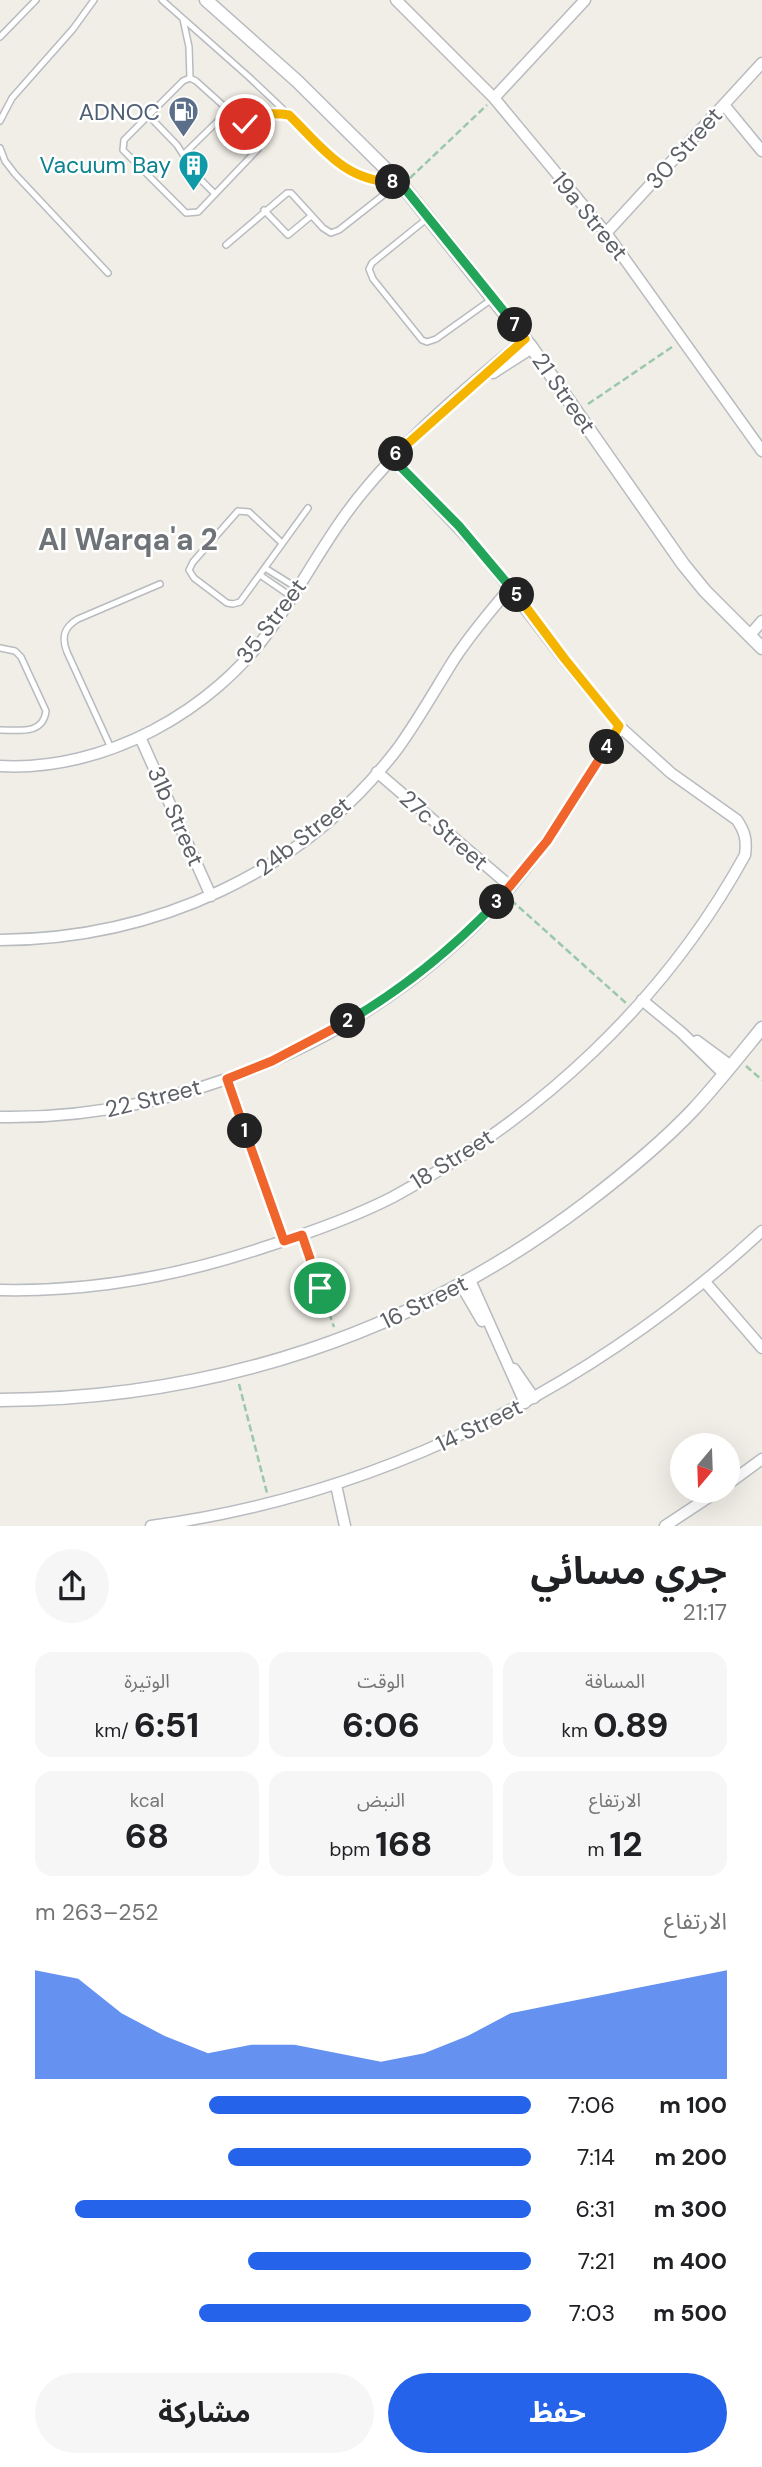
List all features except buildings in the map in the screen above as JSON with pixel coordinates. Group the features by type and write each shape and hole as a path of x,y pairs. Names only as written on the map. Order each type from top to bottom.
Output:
{"street":[{"name":"21 Street","path":"206,0 297,81 401,183 529,344 683,564 705,592 757,641"},
{"name":"19a Street","path":"396,0 494,98 606,233 762,451"},
{"path":"494,98 586,0"},
{"name":"30 Street","path":"606,233 762,63"},
{"path":"723,105 762,151"},
{"name":"35 Street","path":"0,766 40,765 111,748 140,737 178,716 220,684 244,662 271,629 346,513 392,458 481,378 529,344"},
{"path":"392,458 459,526 619,726"},
{"name":"24b Street","path":"0,940 70,936 116,928 164,915 253,876 298,846 340,811 377,772 418,718 475,630 510,587"},
{"path":"757,641 762,621"},
{"name":"18 Street","path":"0,1290 81,1287 133,1281 197,1268 339,1222 392,1197 452,1162 509,1123 564,1080 634,1010 692,937 745,855 747,842 744,830 737,820 671,773 619,726"},
{"name":"22 Street","path":"0,1117 34,1118 99,1111 164,1098 227,1079 272,1061 317,1039 370,1007 440,956 508,890 547,841 619,726"},
{"name":"31b Street","path":"140,737 211,896"},
{"name":"27c Street","path":"377,772 508,890"},
{"path":"642,1000 682,1033 731,1066"},
{"name":"16 Street","path":"0,1400 88,1397 144,1391 236,1372 338,1340 411,1310 465,1282 536,1238 608,1186 692,1110 762,1028"},
{"path":"227,1079 284,1241"},
{"name":"14 Street","path":"153,1525 270,1503 336,1485 435,1447 529,1401 649,1325 705,1282 762,1231"},
{"path":"465,1282 529,1401"},
{"path":"705,1282 762,1348"},
{"path":"740,1475 762,1459"},
{"path":"336,1485 345,1525"},
{"path":"665,1525 699,1503"}],"lane":[{"path":"0,37 36,0"},
{"path":"0,121 12,98 73,29 94,0"},
{"path":"162,0 356,176 368,180 401,183"},
{"path":"183,18 189,47 190,78"},
{"path":"244,117 246,127 258,143 258,149 198,212 186,213 123,150 124,140 183,81 190,78 236,117 266,113 289,115"},
{"path":"184,154 228,111"},
{"path":"149,116 184,154 196,175 215,194"},
{"path":"0,148 5,161 15,174 108,273"},
{"path":"226,245 264,210 289,192 327,232 335,232 401,183"},
{"path":"264,210 288,235 311,216"},
{"path":"429,217 376,259 369,269 373,279 419,336 432,342 494,297"},
{"path":"282,543 249,512 238,511 189,570 194,578 221,599 233,604 240,602 308,508"},
{"path":"265,569 294,593"},
{"path":"260,575 294,593"},
{"path":"111,748 67,652 63,642 64,632 69,624 78,619 160,584"},
{"path":"0,648 8,648 21,657 46,711 45,720 39,727 31,730 0,730"}],"path":[{"path":"401,183 494,98"},
{"path":"577,412 684,339"},
{"path":"508,890 634,1010"},
{"path":"731,1066 762,1080"},
{"path":"302,1235 338,1340"},
{"path":"236,1372 270,1503"}],"place":[{"name":"ADNOC","path":"183,139"},
{"name":"Vacuum Bay","path":"194,192"}],"district":[{"name":"Al Warqa'a 2","path":"128,539"}],"route":[{"path":"245,124 244,117 266,113 289,115 356,176 381,182 400,182 525,339 392,458 485,556 619,726 547,841 511,887 477,923 440,956 360,1014 272,1061 227,1079 284,1241 302,1235 320,1288"}]}
